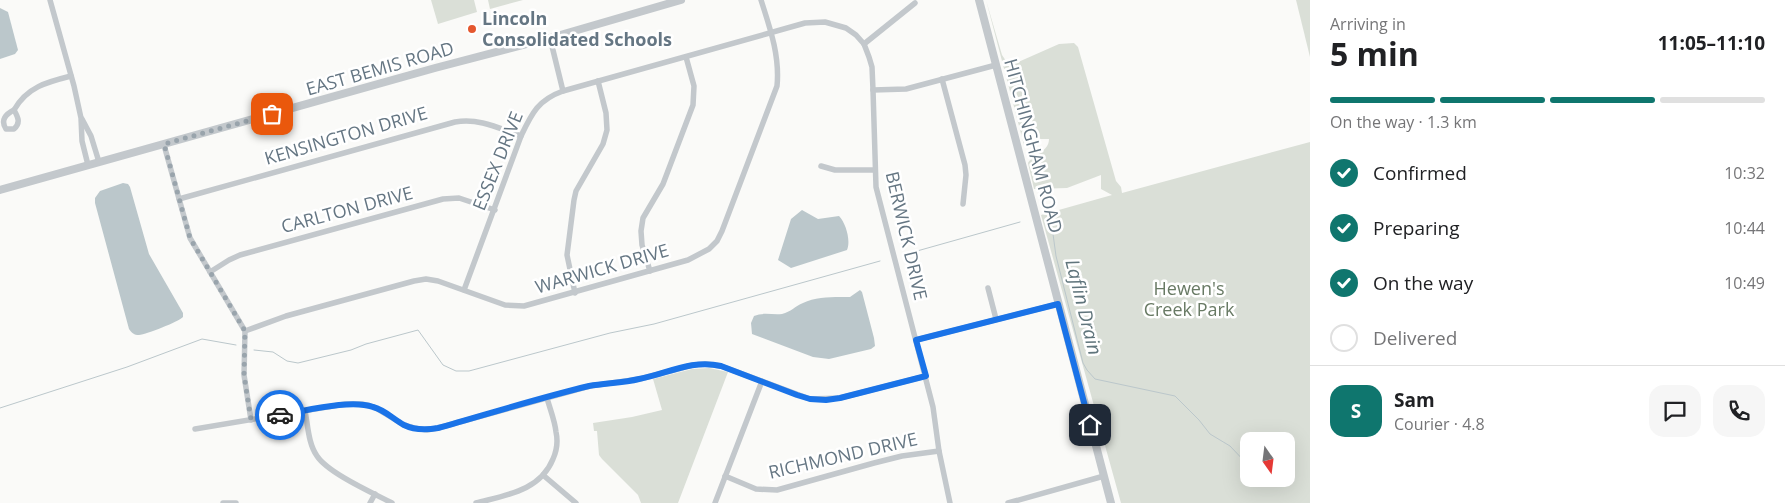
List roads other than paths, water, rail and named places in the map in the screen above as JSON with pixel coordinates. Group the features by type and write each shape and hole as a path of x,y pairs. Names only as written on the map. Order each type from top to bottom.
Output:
{"street":[{"path":"50,0 81,118 82,141 88,165"},
{"name":"EAST BEMIS ROAD","path":"0,190 681,0"},
{"name":"WARWICK DRIVE","path":"245,331 286,316 414,280 438,281 514,307 534,304 575,293 699,256 717,240 777,86 778,63 761,0"},
{"name":"HITCHINGHAM ROAD","path":"979,0 1111,503"},
{"path":"771,34 805,23 825,22 839,25 852,32 864,44 915,3"},
{"name":"ESSEX DRIVE","path":"464,290 521,136 530,116 542,102 552,95 563,91 771,34"},
{"path":"550,38 563,91"},
{"name":"BERWICK DRIVE","path":"864,44 872,67 876,187 926,376 950,503"},
{"path":"650,271 642,245 641,231 643,218 663,184 693,105 694,86 686,57"},
{"path":"873,90 906,89 996,65"},
{"path":"14,110 22,99 44,82 71,76"},
{"path":"942,79 966,175 963,204"},
{"path":"575,293 567,255 574,200 576,191 603,144 607,130 606,113 598,81"},
{"path":"81,118 91,136 99,162"},
{"name":"KENSINGTON DRIVE","path":"179,199 455,122 480,121 521,136"},
{"path":"164,144 190,238 245,331 244,375 251,420"},
{"path":"821,166 835,170 875,170"},
{"name":"CARLTON DRIVE","path":"210,272 240,255 442,199 459,198 470,200 495,210"},
{"path":"988,288 996,319"},
{"path":"916,340 1058,304"},
{"path":"195,429 345,404 362,404 374,407 404,425 427,430 590,386 640,379 693,364 721,366 803,397 826,400 926,376"},
{"path":"715,503 762,381"},
{"path":"476,503 520,491 534,484 552,462 556,452 557,441 556,430 547,398"},
{"path":"305,411 311,444 317,456 326,466 392,503"},
{"name":"RICHMOND DRIVE","path":"725,476 756,489 777,490 890,459 939,451"},
{"path":"543,475 576,503"},
{"path":"1008,503 1104,476"},
{"path":"370,503 375,494"},
{"path":"223,503 236,503"}],"waterway":[{"path":"910,253 1020,222"},
{"name":"Laflin Drain","path":"1053,234 1056,256 1083,363 1087,370 1095,379 1175,396 1210,434 1230,446 1240,457"},
{"path":"254,350 273,352 287,361 298,363 351,350 418,330 443,365 456,371 469,371 610,333 654,324 880,261"},
{"path":"0,408 127,367 202,339 236,345"}],"place":[{"name":"Lincoln Consolidated Schools","path":"472,29"}],"park label":[{"name":"Hewen's Creek Park","path":"1189,299"}]}
